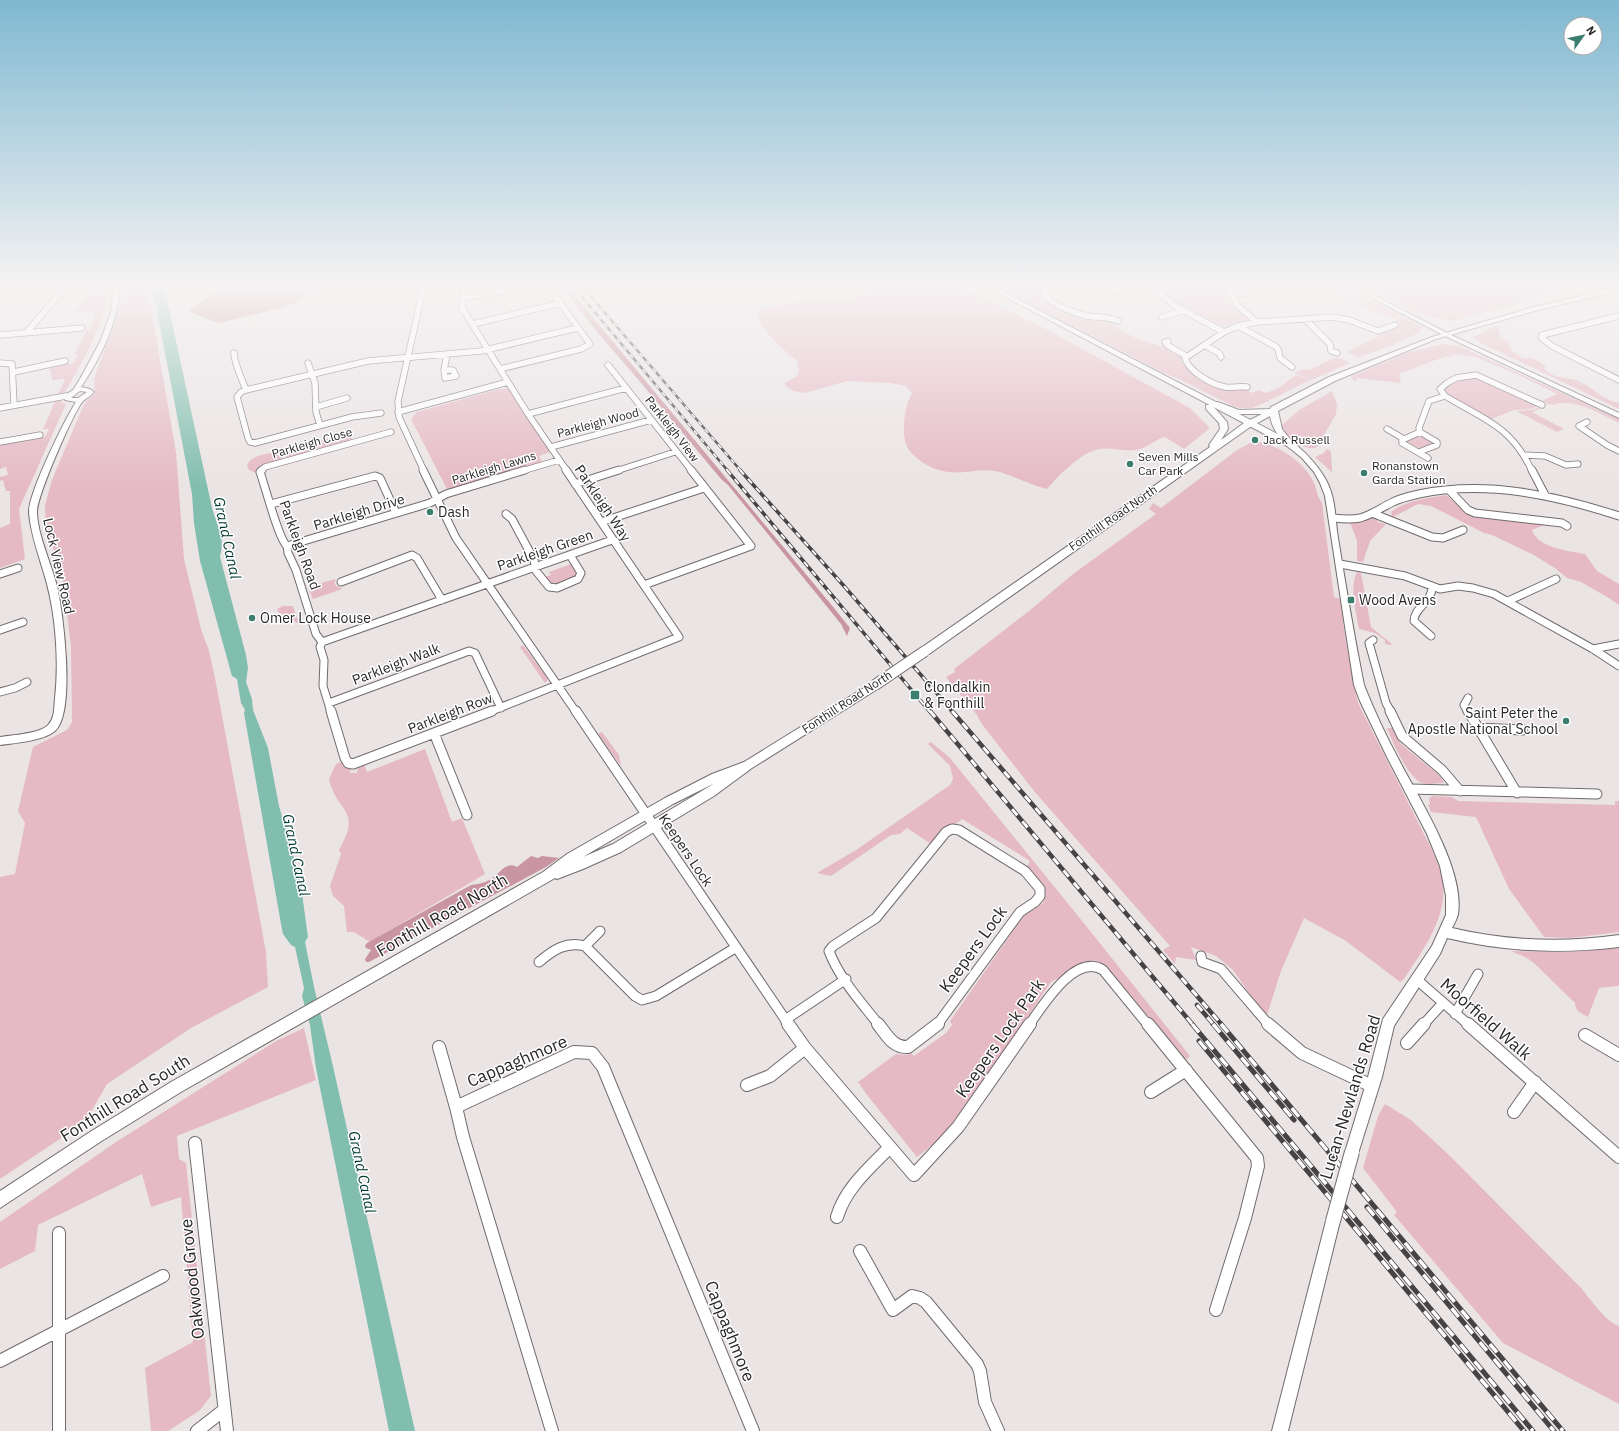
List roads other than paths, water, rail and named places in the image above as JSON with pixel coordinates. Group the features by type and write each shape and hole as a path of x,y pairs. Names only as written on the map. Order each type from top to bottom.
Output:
{"main road":[{"name":"Fonthill Road North","path":"547,876 579,865 617,848 710,794 748,765 925,651 1248,424 1337,377 1398,352"},
{"path":"1212,406 1238,412 1252,413 1274,409 1274,422 1278,430 1290,444"},
{"path":"1208,452 1224,428 1223,422 1212,406"},
{"name":"Fonthill Road North","path":"272,1032 547,876 571,858 625,828 645,814 716,777 748,765"},
{"name":"Fonthill Road South","path":"0,1200 95,1137 176,1087 272,1032"}],"street":[{"name":"Lock View Road","path":"67,423 69,398 88,372 97,352"},
{"path":"409,352 398,401 398,412 508,382"},
{"path":"381,413 357,419 320,425 260,442 250,442 237,401 238,394 246,390 368,361 470,352"},
{"name":"Parkleigh Way","path":"490,352 528,414 679,637"},
{"path":"500,369 567,352"},
{"path":"1107,352 1248,424"},
{"path":"1111,352 1212,406"},
{"path":"1179,352 1186,356"},
{"path":"1186,356 1193,352"},
{"path":"1217,352 1221,356"},
{"path":"1278,352 1280,359 1292,367"},
{"path":"1483,352 1619,416"},
{"path":"1563,352 1619,380"},
{"path":"234,353 234,361 238,366 246,390"},
{"path":"444,370 447,354"},
{"path":"1186,356 1186,364 1217,385 1225,387 1247,387"},
{"path":"14,372 65,361"},
{"path":"0,363 12,364 14,372 14,404"},
{"path":"308,363 315,383 317,418 320,425"},
{"name":"Parkleigh View","path":"608,365 675,452 751,546 644,585"},
{"name":"Lock View Road","path":"85,389 88,372"},
{"path":"1542,405 1476,375 1468,375 1443,385 1440,389 1445,396 1501,429 1514,441 1524,455 1545,495"},
{"path":"528,414 626,388"},
{"name":"Lock View Road","path":"0,740 37,735 52,728 58,717 62,681 59,625 53,592 41,549 33,512 37,494 67,423 81,399 90,394 90,391 85,389 76,390"},
{"path":"1420,432 1419,428 1429,401 1445,396"},
{"path":"0,408 14,404 69,398 81,399"},
{"path":"316,407 347,398"},
{"name":"Keepers Lock","path":"398,412 405,433 456,538 486,584 558,685 784,1020 805,1048 889,1148 914,1175"},
{"name":"Parkleigh Wood","path":"551,447 651,420"},
{"path":"1587,422 1579,426 1619,452"},
{"name":"Lucan-Newlands Road","path":"1248,424 1290,444 1316,468 1324,484 1333,518 1334,535 1359,685 1368,707 1432,833 1446,866 1450,879 1452,896 1452,915 1445,932 1436,950 1388,1024 1372,1086 1333,1221 1280,1431"},
{"name":"Lucan-Newlands Road","path":"1248,424 1302,455"},
{"path":"1387,429 1404,439"},
{"name":"Parkleigh Close","path":"261,470 367,435 390,432"},
{"path":"1420,432 1402,440 1402,443 1428,458"},
{"path":"1420,432 1437,442 1446,445"},
{"path":"0,442 40,435"},
{"path":"1419,452 1437,445 1437,442"},
{"path":"575,484 675,452"},
{"path":"1524,455 1545,456 1566,464 1578,464"},
{"name":"Parkleigh Lawns","path":"437,498 559,460"},
{"name":"Parkleigh Road","path":"261,470 259,473 271,504 277,527 283,542 287,546 288,553 296,570 316,634 322,642 320,648 324,665 323,682 345,758 347,762 351,764"},
{"path":"271,504 378,476 396,513"},
{"path":"601,522 704,488"},
{"path":"1333,518 1355,519 1372,513 1395,501 1425,493 1465,488 1512,490 1562,498 1619,516"},
{"path":"1449,490 1468,510 1475,513 1562,523 1567,526"},
{"name":"Parkleigh Drive","path":"287,546 430,503 437,498"},
{"path":"1372,513 1432,537 1443,538 1463,530"},
{"path":"506,514 512,520 534,560 536,571 547,586 557,588 578,579 581,573 570,555"},
{"name":"Parkleigh Green","path":"322,642 612,540"},
{"path":"341,582 412,555 417,558 442,600"},
{"path":"1340,564 1405,576 1440,589 1458,586 1473,588 1494,594 1593,649 1619,666"},
{"path":"0,574 18,568"},
{"path":"1508,601 1556,578"},
{"path":"1430,636 1414,621 1414,616 1432,594 1432,587"},
{"path":"0,630 24,622"},
{"name":"Parkleigh Row","path":"351,764 501,708 679,637"},
{"path":"1373,640 1369,643 1382,692 1402,736 1442,770 1460,791"},
{"path":"1593,649 1619,644"},
{"name":"Parkleigh Walk","path":"329,703 372,688 391,678 472,651 475,653 501,708"},
{"path":"0,692 15,688 26,682"},
{"path":"1468,698 1464,705 1517,793"},
{"path":"1477,728 1523,730"},
{"path":"434,733 467,816"},
{"path":"1410,789 1597,794"},
{"name":"Keepers Lock","path":"959,830 1025,871 1040,889 1040,896 1035,902 1020,912 939,1024 908,1047 902,1048 894,1045 846,979 830,956 829,951 833,946 876,918 946,832 959,830"},
{"path":"585,946 600,930"},
{"path":"1445,932 1503,944 1589,945 1619,941"},
{"path":"539,962 557,947 576,943 585,946 635,996 642,1000 656,996 735,948"},
{"path":"1201,956 1202,962 1221,970 1268,1026 1302,1053 1372,1086"},
{"name":"Keepers Lock Park","path":"914,1175 958,1127 1057,986 1074,974 1089,967 1096,966 1103,970 1186,1070 1256,1158 1258,1166 1245,1218 1216,1310"},
{"path":"1455,1014 1478,974"},
{"path":"784,1020 846,979"},
{"name":"Moorfield Walk","path":"1416,979 1442,1004 1535,1082 1619,1157"},
{"path":"1407,1044 1442,1004"},
{"path":"1586,1035 1619,1055"},
{"path":"439,1047 463,1137 552,1431"},
{"path":"747,1085 770,1076 805,1048"},
{"name":"Cappaghmore","path":"456,1107 574,1052 592,1053 603,1067 753,1431"},
{"path":"1151,1092 1186,1070"},
{"path":"1514,1112 1535,1082"},
{"name":"Oakwood Grove","path":"195,1143 227,1431"},
{"path":"837,1217 841,1204 864,1174 889,1148"},
{"path":"59,1233 59,1431"},
{"path":"860,1251 893,1310 912,1296 920,1298 926,1302 977,1364 980,1370 985,1403 998,1431"},
{"name":"Oakwood Grove","path":"0,1361 163,1276"},
{"path":"197,1431 224,1410"}],"railway":[{"path":"628,352 728,471"},
{"path":"638,352 741,471"},
{"path":"727,470 930,712"},
{"path":"740,470 844,586 953,712"},
{"path":"930,711 1193,1025"},
{"path":"952,711 1222,1025"},
{"path":"1197,1005 1214,1025"},
{"path":"1192,1024 1533,1431"},
{"path":"1213,1024 1294,1120"},
{"path":"1221,1024 1563,1431"},
{"path":"1199,1041 1524,1431"},
{"path":"1367,1207 1554,1431"}],"place":[{"name":"Jack Russell","path":"1255,440"},
{"name":"Seven Mills Car Park","path":"1130,464"},
{"name":"Ronanstown Garda Station","path":"1364,473"},
{"name":"Dash","path":"430,512"},
{"name":"Wood Avens","path":"1351,600"},
{"name":"Omer Lock House","path":"252,618"},
{"name":"Clondalkin & Fonthill","path":"915,695"},
{"name":"Saint Peter the Apostle National School","path":"1566,721"}],"water label":[{"name":"Grand Canal","path":"227,538"},
{"name":"Grand Canal","path":"296,855"},
{"name":"Grand Canal","path":"362,1172"}]}
